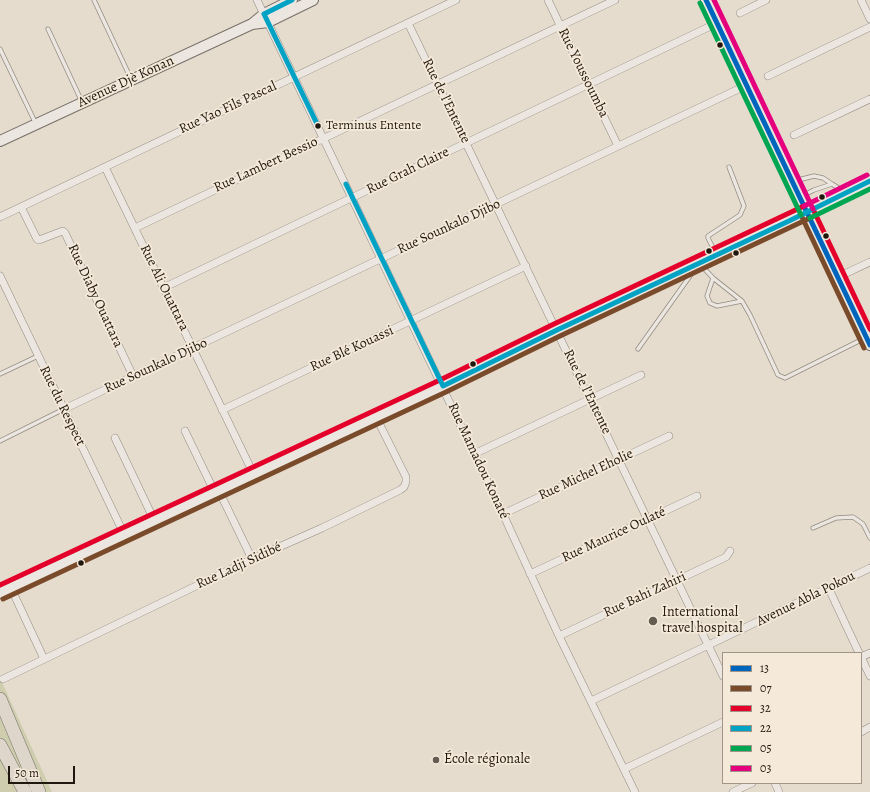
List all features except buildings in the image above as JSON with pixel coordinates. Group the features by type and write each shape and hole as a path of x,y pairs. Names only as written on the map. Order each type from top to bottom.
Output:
{"highway":[{"path":"0,700 39,792"},
{"path":"0,745 25,792"}],"street":[{"name":"Rue Mamadou Konaté","path":"257,0 443,386 559,636 635,792"},
{"name":"Avenue Djè Konan","path":"266,18 292,0"},
{"name":"Avenue Djè Konan","path":"0,141 252,24 313,0"},
{"name":"Rue Yao Fils Pascal","path":"0,217 456,0"},
{"name":"Rue Youssoumba","path":"548,0 618,146"},
{"name":"Rue Lambert Bessio","path":"135,228 615,0"},
{"path":"706,0 869,339"},
{"path":"740,13 766,0"},
{"path":"861,0 870,18"},
{"name":"Rue de l'Entente","path":"408,23 722,674"},
{"name":"Rue Grah Claire","path":"164,288 717,23"},
{"path":"768,76 870,27"},
{"name":"Rue Sounkalo Djibo","path":"64,409 747,85"},
{"path":"794,135 870,99"},
{"name":"Rue Ali Ouattara","path":"105,166 254,475"},
{"path":"0,594 443,386 870,181"},
{"name":"Rue Diaby Ouattara","path":"21,207 37,239 42,240 63,231 65,233 133,376"},
{"path":"838,277 870,262"},
{"name":"Rue Blé Kouassi","path":"222,410 526,266"},
{"name":"Rue du Respect","path":"0,276 125,536"},
{"path":"474,454 641,375"},
{"name":"Rue Ladji Sidibé","path":"3,679 404,488 406,477 376,417"},
{"path":"185,431 252,560"},
{"name":"Rue Michel Eholie","path":"503,514 669,436"},
{"path":"115,438 155,522"},
{"name":"Rue Maurice Oulaté","path":"530,574 697,496"},
{"name":"Rue Bahi Zahiri","path":"559,636 726,557 730,552"},
{"name":"Avenue Abla Pokou","path":"591,701 829,589 870,568"},
{"path":"11,588 44,660"},
{"path":"829,589 859,652"},
{"path":"862,659 870,676"},
{"path":"624,769 722,722"},
{"path":"733,792 750,784"}],"lane":[{"path":"94,0 131,80"},
{"path":"48,29 83,103"},
{"path":"0,49 36,125"},
{"path":"716,255 708,236 740,215 744,206 729,167"},
{"path":"793,181 814,176 823,178 846,193"},
{"path":"800,197 814,190 832,184"},
{"path":"638,349 699,263 713,278 742,301 778,375 785,378 869,339"},
{"path":"713,278 707,296 710,303 717,306 742,301"},
{"path":"0,374 38,356"},
{"path":"0,441 64,409"},
{"path":"813,528 836,518 853,517 863,524 870,538"}],"green space":[{"path":"0,678 52,792 0,792"}],"transit line":[{"name":"22","path":"292,0 264,14 318,126"},
{"name":"13","path":"706,0 870,345"},
{"name":"03","path":"714,0 813,209"},
{"name":"05","path":"700,3 801,215"},
{"name":"03","path":"804,206 867,175"},
{"name":"22","path":"346,184 443,386 870,181"},
{"name":"05","path":"810,218 870,189"},
{"name":"32","path":"0,585 440,380 554,324 804,206"},
{"name":"32","path":"813,209 870,329"},
{"name":"07","path":"801,215 864,348"},
{"name":"07","path":"3,599 446,392 560,336 810,218"}],"place":[{"name":"Terminus Entente","path":"318,126"},
{"name":"International travel hospital","path":"653,621"},
{"name":"École régionale","path":"436,760"}]}
